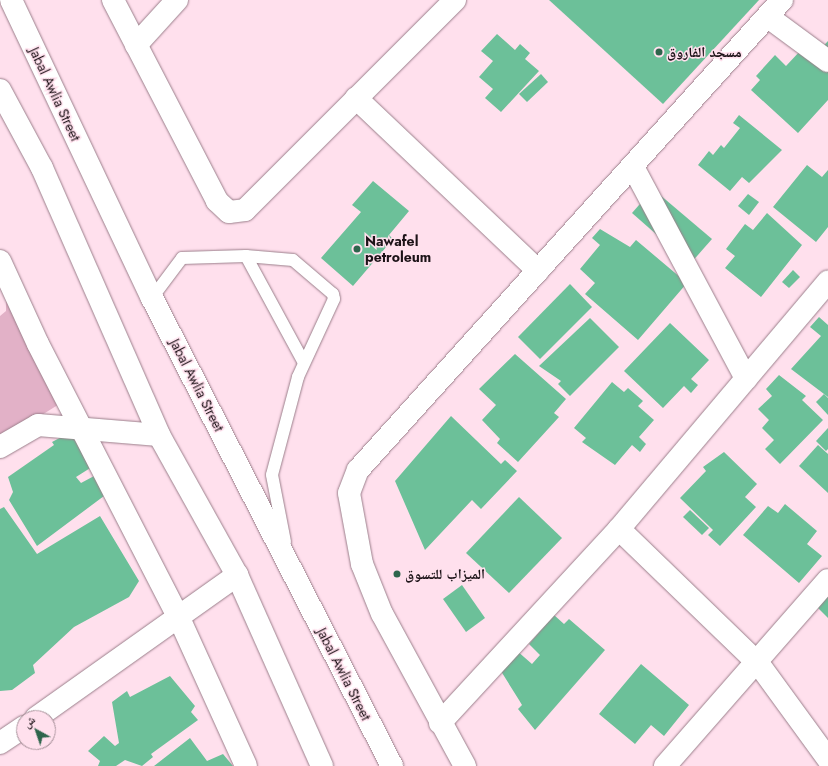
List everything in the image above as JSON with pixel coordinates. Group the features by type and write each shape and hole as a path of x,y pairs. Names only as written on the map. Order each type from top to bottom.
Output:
{"street":[{"name":"Jabal Awlia Street","path":"10,0 152,298 392,766"},
{"path":"113,0 217,201 229,212 245,210 455,0"},
{"path":"136,46 177,0"},
{"path":"465,766 440,723 382,614 362,564 349,493 358,470 633,167 782,0"},
{"path":"768,17 828,61"},
{"path":"0,90 42,168 159,435 237,575 322,766"},
{"path":"356,98 538,271"},
{"path":"633,167 746,379"},
{"path":"0,261 82,429 179,618 246,766"},
{"path":"440,723 619,529 828,282"},
{"path":"0,447 38,425 159,435"},
{"path":"619,529 758,663 828,759"},
{"path":"47,710 179,618 237,575"},
{"path":"665,766 758,663 828,580"},
{"path":"0,743 16,732"}],"lane":[{"path":"246,256 303,361"},
{"path":"152,298 182,258 246,256 293,260 333,294 334,299 303,361 272,475 288,563"}],"shaded area":[{"path":"6,301 61,403 0,441 0,316 6,311"}],"building":[{"name":"مسجد الفاروق","path":"549,0 759,0 663,104"},
{"path":"497,34 515,50 520,44 530,53 525,59 539,71 501,112 485,98 493,89 479,77 493,61 481,51"},
{"path":"828,41 828,100 798,133 751,90 760,80 756,76 775,55 786,66 801,50 811,59"},
{"path":"541,74 548,82 527,102 519,94"},
{"path":"739,115 782,150 749,183 742,177 730,191 698,165 709,151 713,155 721,145 724,148 740,128 733,123"},
{"path":"807,165 822,177 828,170 828,227 816,242 773,207"},
{"name":"Nawafel petroleum","path":"373,181 409,211 389,235 393,239 353,286 321,258 361,212 352,205"},
{"path":"653,189 712,239 690,264 632,213"},
{"path":"748,194 759,202 749,215 738,206"},
{"path":"767,213 802,245 761,297 725,268 735,256 726,249 745,224 753,230"},
{"path":"600,229 630,247 636,240 687,283 638,340 585,294 595,283 580,269 600,245 592,238"},
{"path":"793,270 800,277 789,288 782,282"},
{"path":"570,284 592,307 540,359 518,337"},
{"path":"819,317 828,325 828,397 791,369 821,336 810,327"},
{"path":"590,318 619,347 570,396 558,384 561,381 539,366"},
{"path":"670,323 709,360 691,379 698,385 691,393 684,386 663,408 624,371"},
{"path":"515,354 566,399 554,413 559,417 518,462 497,443 500,439 482,420 496,405 479,389"},
{"path":"779,375 806,396 802,400 823,420 780,464 765,449 774,440 762,428 769,420 758,409 772,396 766,389"},
{"path":"612,382 624,392 628,388 643,401 638,406 654,420 639,437 646,444 640,452 632,445 615,465 582,442 586,438 574,428"},
{"path":"824,394 828,398 828,415 816,402"},
{"path":"451,416 501,464 505,460 517,471 481,509 472,500 425,550 395,481"},
{"path":"828,428 828,449 826,451 816,441"},
{"path":"69,433 78,436 95,465 76,477 81,483 96,475 108,493 37,546 9,500 13,492 8,477 54,445 52,442"},
{"path":"818,445 828,454 828,493 799,466"},
{"path":"724,452 757,484 745,497 756,507 720,546 708,535 713,530 680,498 706,471 703,467"},
{"path":"519,497 562,538 509,593 466,553"},
{"path":"785,504 817,531 807,544 822,556 799,583 743,535 768,506 778,513"},
{"path":"4,507 37,554 100,516 139,581 129,597 74,627 33,665 35,673 12,690 0,691 0,509"},
{"path":"690,510 709,528 702,535 683,517"},
{"path":"462,585 485,618 466,632 443,599"},
{"path":"828,592 828,618 816,606"},
{"path":"554,615 564,624 569,619 605,650 535,730 518,709 522,705 499,668 516,650 532,664 540,655 529,644"},
{"path":"641,664 689,705 664,736 651,725 635,744 599,714"},
{"path":"170,676 195,706 191,712 198,720 151,754 153,757 142,766 125,760 116,766 98,766 100,761 88,751 104,736 115,746 119,743 112,702 127,691 130,697"},
{"path":"190,738 207,761 223,754 233,766 154,766"}],"place":[{"name":"مسجد الفاروق","path":"659,52"},
{"name":"Nawafel petroleum","path":"357,249"},
{"name":"الميزاب للتسوق","path":"397,574"}]}
